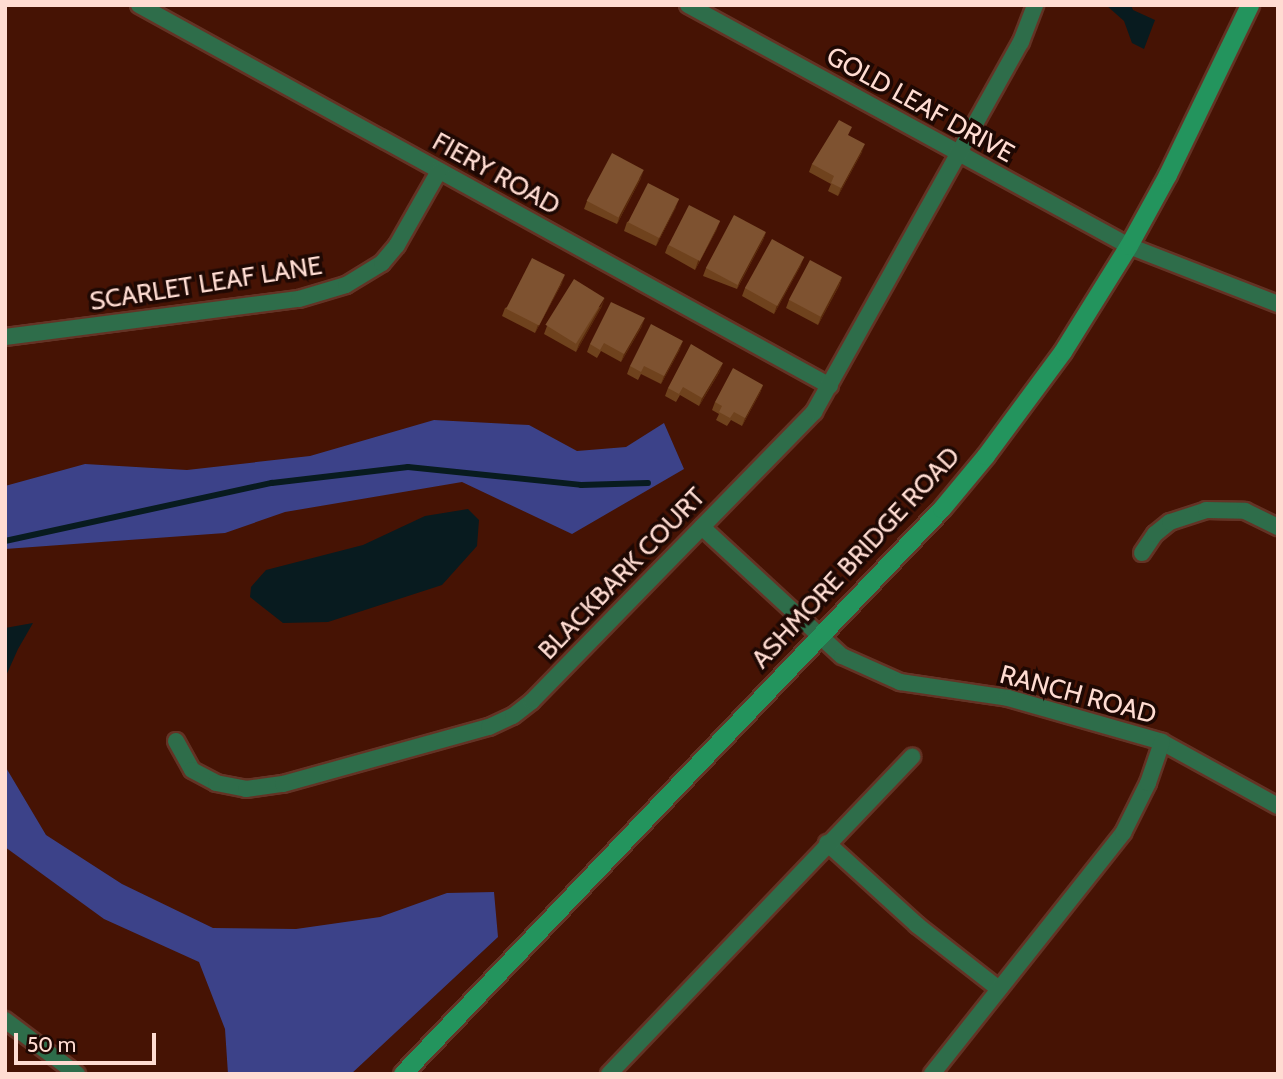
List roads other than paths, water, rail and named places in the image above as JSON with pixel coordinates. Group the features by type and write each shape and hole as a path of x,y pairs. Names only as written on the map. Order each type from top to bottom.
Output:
{"main road":[{"name":"ASHMORE BRIDGE ROAD","path":"403,1074 942,509 986,456 1063,352 1129,246 1168,175 1250,5"}],"street":[{"name":"FIERY ROAD","path":"139,5 830,386"},
{"name":"GOLD LEAF DRIVE","path":"688,5 1129,246 1278,304"},
{"name":"BLACKBARK COURT","path":"176,741 192,770 216,783 246,789 296,780 489,727 513,716 532,701 814,412 1021,42 1035,5"},
{"name":"SCARLET LEAF LANE","path":"5,337 299,299 346,285 382,263 397,245 439,171"},
{"path":"1142,553 1155,534 1170,522 1206,510 1245,511 1278,527"},
{"name":"RANCH ROAD","path":"702,527 842,656 900,682 929,689 1008,698 1162,743 1278,806"},
{"path":"932,1074 1123,833 1148,783 1162,743"},
{"path":"609,1074 912,757"},
{"path":"827,843 917,925 999,989"},
{"path":"5,1020 77,1074"}],"waterway":[{"path":"5,541 272,483 408,467 581,485 648,483"}]}
